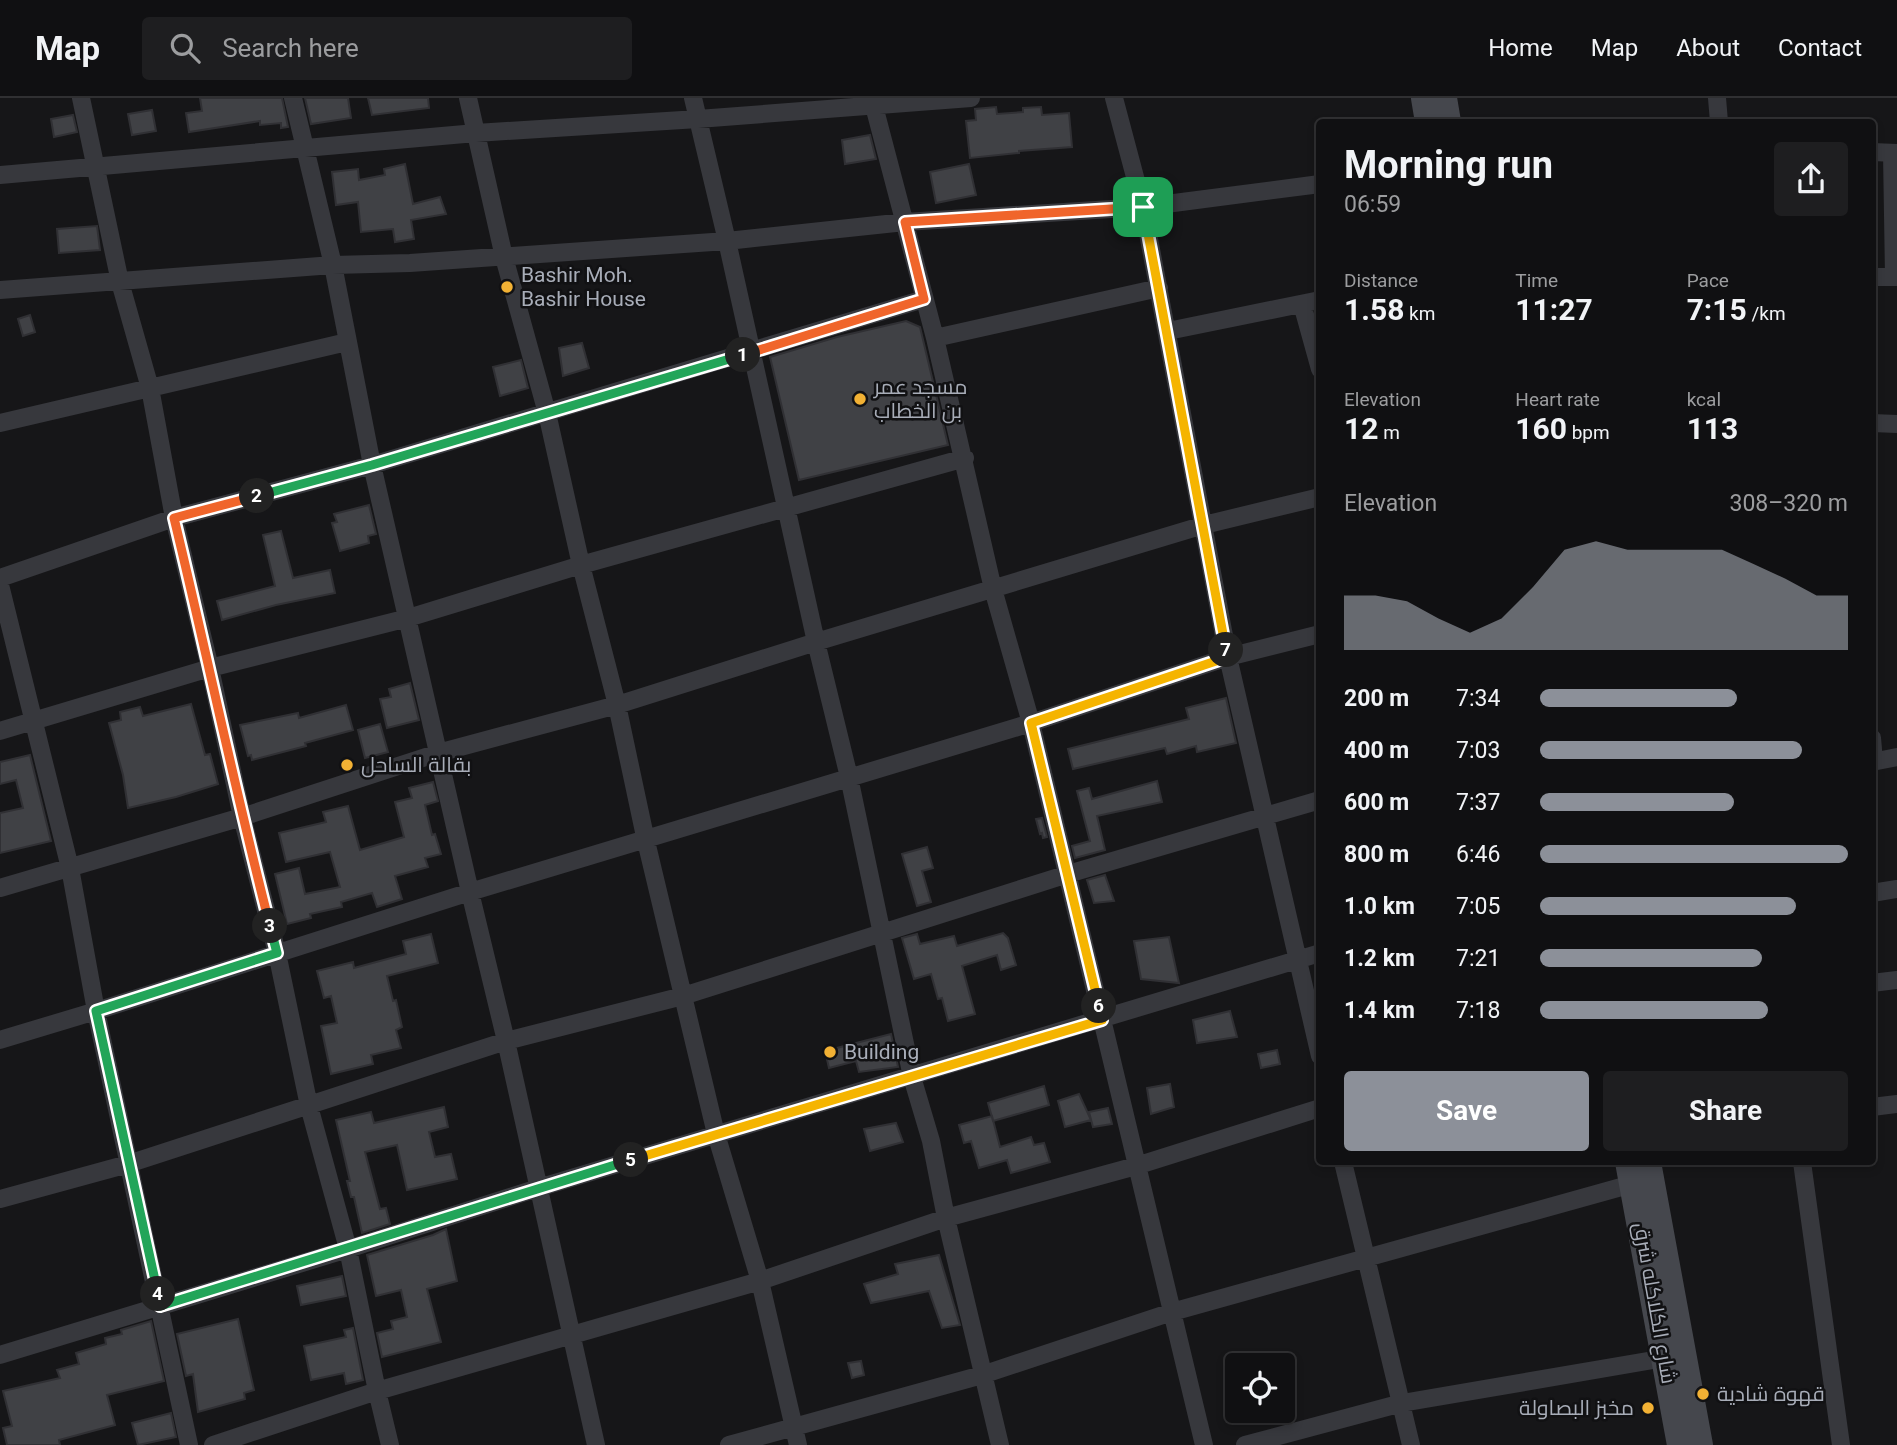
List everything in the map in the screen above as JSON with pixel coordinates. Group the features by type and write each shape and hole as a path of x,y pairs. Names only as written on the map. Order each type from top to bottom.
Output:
{"street":[{"path":"81,98 120,282 150,388 174,518 242,817 277,953 309,1106 348,1249 390,1445"},
{"path":"293,98 332,265 372,465 506,1041 596,1445"},
{"path":"468,98 504,257 547,413 581,565 617,705 646,841 716,1134 760,1281 798,1445"},
{"path":"693,98 849,777 912,1077 931,1141 946,1218 1000,1445"},
{"path":"0,175 476,133 971,98"},
{"path":"1114,98 1143,207 1228,657 1316,1039"},
{"path":"1424,98 1428,119"},
{"path":"1444,98 1448,119"},
{"path":"1717,98 1719,119"},
{"path":"874,106 965,458 993,589 1031,723 1204,1445"},
{"path":"1876,152 1895,153 1896,277 1876,277"},
{"path":"0,290 332,265 504,257 727,241 905,222 1143,207 1316,185"},
{"path":"935,338 1159,288"},
{"path":"0,578 174,518 372,465 924,299"},
{"path":"1168,331 1311,302 1316,339"},
{"path":"0,423 347,342"},
{"path":"1876,423 1897,424"},
{"path":"0,731 210,668 408,618 581,565 965,458"},
{"path":"0,888 242,817 438,753 617,705 1204,525 1316,498"},
{"path":"0,585 70,868 96,1011 189,1445"},
{"path":"0,1040 470,892 1031,723 1228,657 1316,635"},
{"path":"1876,760 1897,757"},
{"path":"0,1199 128,1164 506,1041 683,996 1068,874 1316,801"},
{"path":"1876,892 1897,889"},
{"path":"0,1355 538,1188 1316,954"},
{"path":"1876,983 1897,980"},
{"path":"1876,1107 1897,1104"},
{"path":"213,1445 377,1391 760,1281 946,1218 1136,1166 1316,1109"},
{"path":"1344,1165 1411,1445"},
{"name":"شارع الكلاكله شرق","path":"1649,1165 1700,1445"},
{"path":"1801,1165 1841,1445"},
{"path":"729,1445 982,1375 1172,1312 1366,1259 1630,1173"},
{"name":"شارع الكلاكله شرق","path":"1630,1173 1680,1445"},
{"path":"1245,1445 1402,1404 1665,1358"}],"building":[{"path":"200,98 282,98 288,127 281,128 281,123 260,125 260,121 189,132 186,113 202,111"},
{"path":"305,98 348,98 351,118 311,124"},
{"path":"368,98 428,98 429,108 372,115"},
{"path":"996,107 997,114 1023,112 1023,108 1041,107 1042,115 1069,113 1072,147 970,158 966,121 976,120 975,109"},
{"path":"152,110 156,131 132,135 128,114"},
{"path":"73,115 77,132 54,137 51,119"},
{"path":"870,135 876,159 845,164 842,140"},
{"path":"405,164 413,204 440,197 446,214 411,220 414,239 395,242 393,229 361,232 358,202 336,205 332,172 358,169 359,180 385,175 384,169"},
{"path":"969,164 976,195 936,203 930,172"},
{"path":"97,226 100,250 59,253 57,229"},
{"path":"30,315 35,332 23,336 18,319"},
{"name":"مسجد عمر بن الخطاب","path":"906,321 920,327 948,445 799,480 770,357 837,337"},
{"path":"582,343 589,368 563,376 559,348"},
{"path":"521,360 528,388 500,396 493,367"},
{"path":"369,505 376,534 368,536 369,543 340,551 332,523 337,522 334,514"},
{"path":"281,531 293,578 330,570 335,593 222,620 217,601 275,586 263,535"},
{"path":"410,683 419,720 387,728 380,699 391,697 389,689"},
{"path":"1226,698 1236,743 1197,752 1196,746 1167,754 1165,748 1073,769 1068,749 1189,719 1186,708"},
{"path":"191,704 205,755 210,754 218,784 128,808 123,775 109,723 121,720 120,712 140,707 143,716"},
{"path":"346,705 353,730 252,760 251,755 248,756 240,725 298,713 299,718"},
{"path":"380,724 388,752 365,758 358,730"},
{"path":"30,755 51,841 0,853 0,813 23,808 16,780 0,784 0,762"},
{"path":"1157,781 1162,802 1097,816 1105,850 1075,858 1072,846 1090,841 1077,791 1089,788 1092,799"},
{"path":"433,782 438,801 425,805 432,835 435,834 441,854 425,858 428,867 395,876 402,899 377,907 372,893 341,902 342,907 310,914 311,918 287,924 275,874 299,868 305,894 340,887 330,852 286,862 279,833 326,822 323,812 348,806 360,850 404,837 395,802 412,798 409,788"},
{"path":"1042,818 1047,837 1043,838 1036,819"},
{"path":"927,847 933,868 922,871 931,902 917,906 902,854"},
{"path":"1105,875 1114,901 1094,903 1087,880"},
{"path":"1003,933 1008,938 1016,965 1001,970 997,955 962,966 975,1014 948,1021 942,998 938,999 931,974 914,979 902,938 917,934 920,944 954,936 957,946"},
{"path":"431,934 438,963 387,976 402,1027 396,1030 401,1048 371,1055 373,1064 331,1074 321,1026 337,1023 331,996 324,998 317,971 353,962 354,968 406,954 403,941"},
{"path":"1169,937 1179,983 1141,979 1134,941"},
{"path":"1230,1011 1237,1037 1197,1043 1193,1020"},
{"path":"891,1034 898,1067 859,1072 856,1061 829,1068 825,1051"},
{"path":"1277,1050 1280,1064 1261,1068 1258,1054"},
{"path":"1170,1084 1174,1107 1151,1114 1147,1088"},
{"path":"1044,1086 1049,1105 993,1121 988,1103"},
{"path":"1079,1094 1091,1120 1065,1127 1058,1101"},
{"path":"444,1107 448,1127 429,1132 435,1157 451,1154 457,1179 407,1190 397,1145 365,1152 380,1209 386,1208 390,1224 362,1233 354,1197 351,1197 347,1181 350,1181 336,1120 371,1112 374,1123"},
{"path":"1108,1108 1112,1124 1093,1127 1089,1112"},
{"path":"992,1116 1000,1147 1031,1137 1034,1145 1044,1143 1050,1162 1011,1173 1007,1160 979,1168 971,1141 964,1143 959,1125"},
{"path":"896,1123 903,1142 870,1151 864,1129"},
{"path":"446,1229 457,1281 427,1289 441,1342 382,1357 377,1333 393,1329 391,1321 407,1317 401,1290 376,1296 367,1255"},
{"path":"939,1255 960,1325 942,1328 929,1291 871,1303 864,1284 898,1274 895,1264"},
{"path":"342,1276 346,1296 301,1305 297,1286"},
{"path":"238,1319 254,1390 244,1393 245,1399 198,1412 193,1374 186,1376 177,1334"},
{"path":"151,1321 164,1381 107,1395 115,1425 59,1440 60,1445 7,1445 3,1428 12,1426 3,1391 60,1378 57,1370 79,1364 76,1353 106,1344 105,1338 122,1334 121,1330"},
{"path":"353,1328 363,1380 346,1384 344,1373 311,1380 304,1346 346,1337 344,1330"},
{"path":"861,1361 864,1375 852,1378 848,1363"},
{"path":"171,1413 176,1437 138,1445 132,1423"}],"place":[{"name":"Bashir Moh. Bashir House","path":"507,287"},
{"name":"مسجد عمر بن الخطاب","path":"860,399"},
{"name":"بقالة الساحل","path":"347,765"},
{"name":"Building","path":"830,1052"},
{"name":"قهوة شادية","path":"1703,1394"},
{"name":"مخبز البصاولة","path":"1648,1408"}],"route":[{"path":"1143,207 1228,657 1031,723 1102,1020 538,1188 160,1306 96,1011 277,953 242,817 174,518 372,465 924,299 905,222 1143,207"}]}
